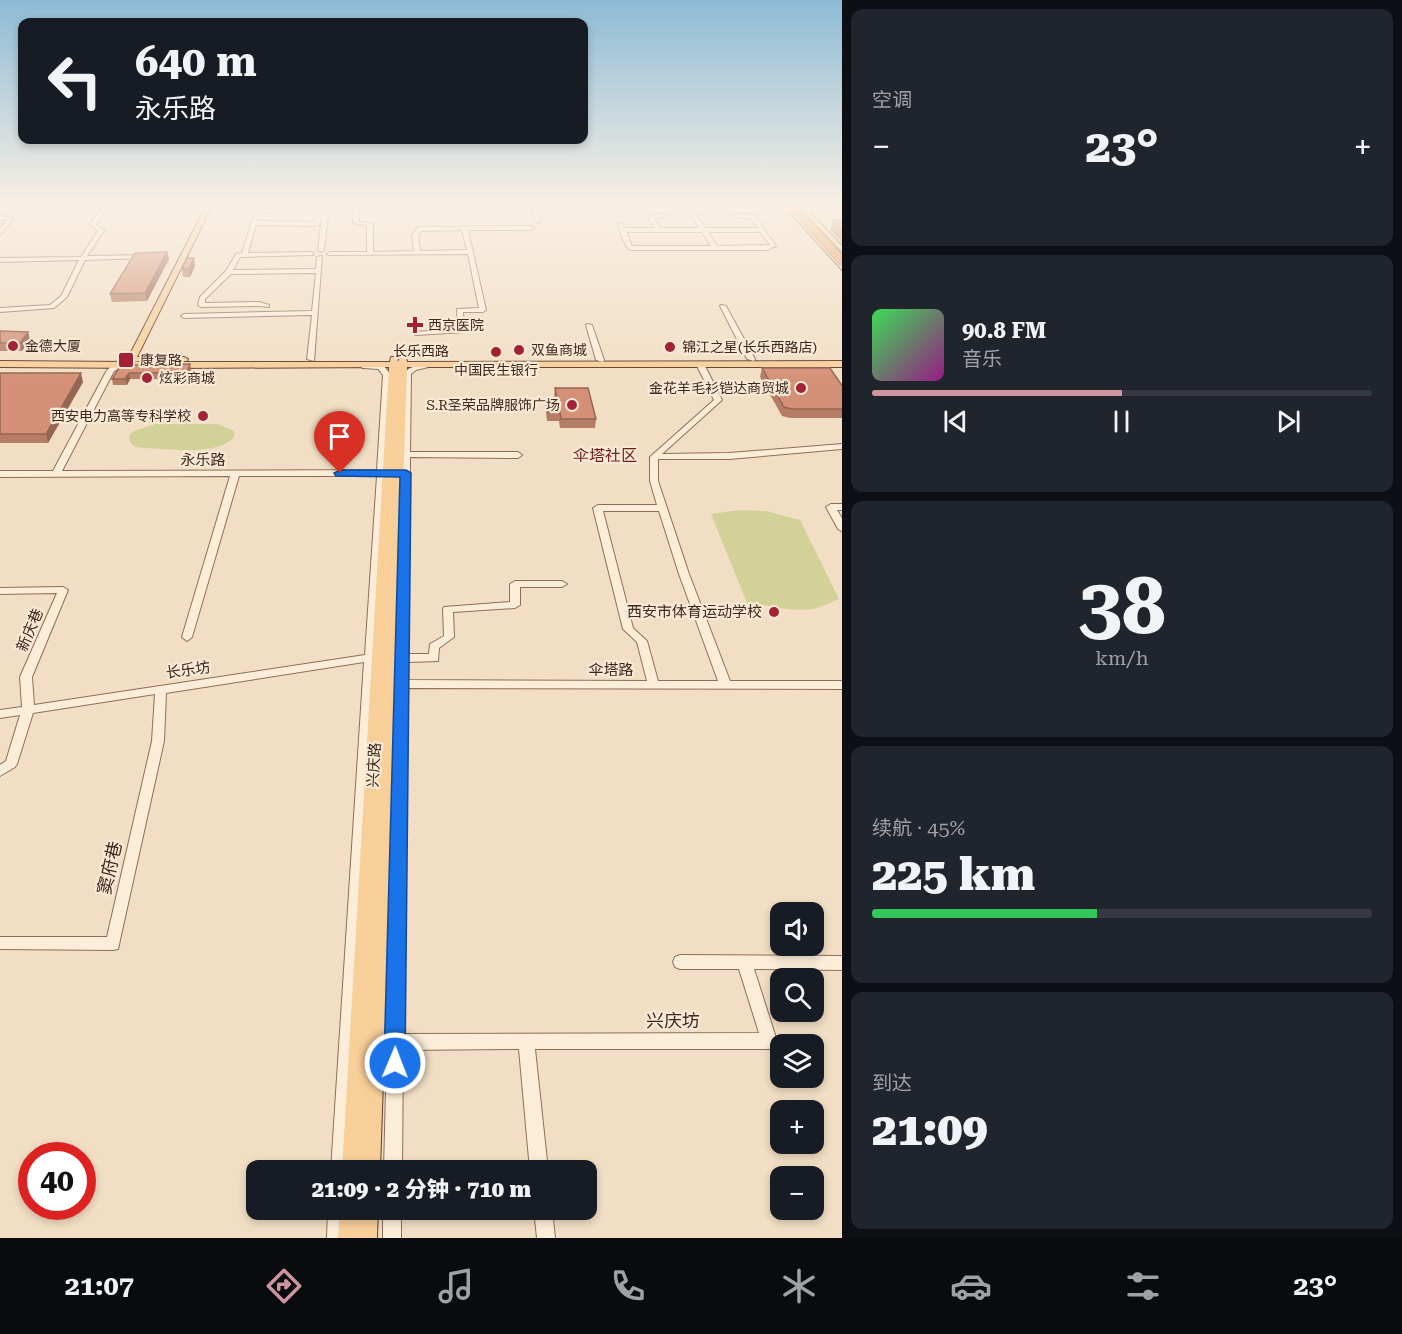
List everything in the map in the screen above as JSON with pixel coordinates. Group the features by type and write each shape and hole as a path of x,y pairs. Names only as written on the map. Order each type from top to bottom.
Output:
{"main road":[{"path":"126,362 174,264"},
{"path":"126,362 178,264"},
{"name":"长乐西路","path":"0,359 344,365 398,362 842,359"},
{"name":"长乐西路","path":"0,364 311,359 441,365 842,364"},
{"name":"兴庆路","path":"353,1160 390,683 375,657 394,473 390,382 398,362"},
{"name":"兴庆路","path":"370,1160 390,683 398,362"},
{"path":"348,1238 349,1220"},
{"path":"367,1238 368,1220"}],"street":[{"path":"0,310 52,307 64,297 80,264"},
{"path":"233,264 229,272 202,298 201,305 259,304 267,306"},
{"path":"311,359 320,264"},
{"path":"416,333 462,331 459,310 483,310 473,264"},
{"path":"229,272 319,271"},
{"path":"723,306 751,359"},
{"path":"184,316 315,313"},
{"path":"589,325 600,360"},
{"path":"56,474 111,370 126,362"},
{"path":"700,364 718,400 654,457 654,481 684,574 726,686"},
{"path":"344,365 384,369 390,382"},
{"path":"393,1160 395,1042 390,683 402,658 394,473 406,454 407,373 414,368 441,365"},
{"path":"654,457 729,456 842,446"},
{"path":"406,454 518,455"},
{"name":"永乐路","path":"0,474 394,473"},
{"path":"187,637 235,474"},
{"path":"842,507 831,507 842,527"},
{"path":"654,685 642,641 628,629 598,508 663,508"},
{"path":"402,658 434,658 434,647 450,637 448,609 515,605 515,584 562,584"},
{"name":"新庆巷","path":"0,591 63,590 26,678 28,709 11,764 0,771"},
{"path":"341,1160 375,657"},
{"name":"长乐坊","path":"0,714 375,657"},
{"name":"伞塔路","path":"390,683 842,685"},
{"name":"窦府巷","path":"0,943 113,944 158,741 161,689"},
{"path":"680,962 842,963"},
{"name":"兴庆坊","path":"395,1042 769,1041 744,962"},
{"path":"526,1041 538,1160"},
{"path":"336,1238 337,1220"},
{"path":"392,1220 392,1238"},
{"path":"544,1220 546,1238"}],"shaded area":[{"path":"155,424 218,424 234,431 234,437 217,447 192,450 135,447 130,442 129,436 134,431"},
{"path":"740,510 766,511 800,520 839,599 805,610 747,603 711,514"}],"building":[{"path":"128,264 161,264 145,293 110,294"},
{"path":"184,264 191,264 189,269 182,269"},
{"path":"0,331 28,332 20,343 0,343"},
{"path":"190,364 188,370 175,373 129,373 125,379 112,379 119,368 128,365"},
{"name":"金花羊毛衫铠达商贸城","path":"762,368 830,368 842,386 842,409 784,407"},
{"path":"0,373 81,373 46,434 0,434"},
{"path":"555,388 588,388 596,419 561,419 560,412 548,412 546,404 558,404"}],"place":[{"name":"西京医院","path":"415,325"},
{"name":"金德大厦","path":"13,346"},
{"name":"锦江之星(长乐西路店)","path":"670,347"},
{"name":"双鱼商城","path":"519,350"},
{"name":"中国民生银行","path":"496,352"},
{"name":"康复路","path":"126,360"},
{"name":"炫彩商城","path":"147,378"},
{"name":"金花羊毛衫铠达商贸城","path":"801,388"},
{"name":"S.R圣荣品牌服饰广场","path":"572,405"},
{"name":"西安电力高等专科学校","path":"203,416"},
{"name":"西安市体育运动学校","path":"774,612"}],"district":[{"name":"伞塔社区","path":"605,455"}],"route":[{"path":"340,473 406,473 395,1063"}]}
